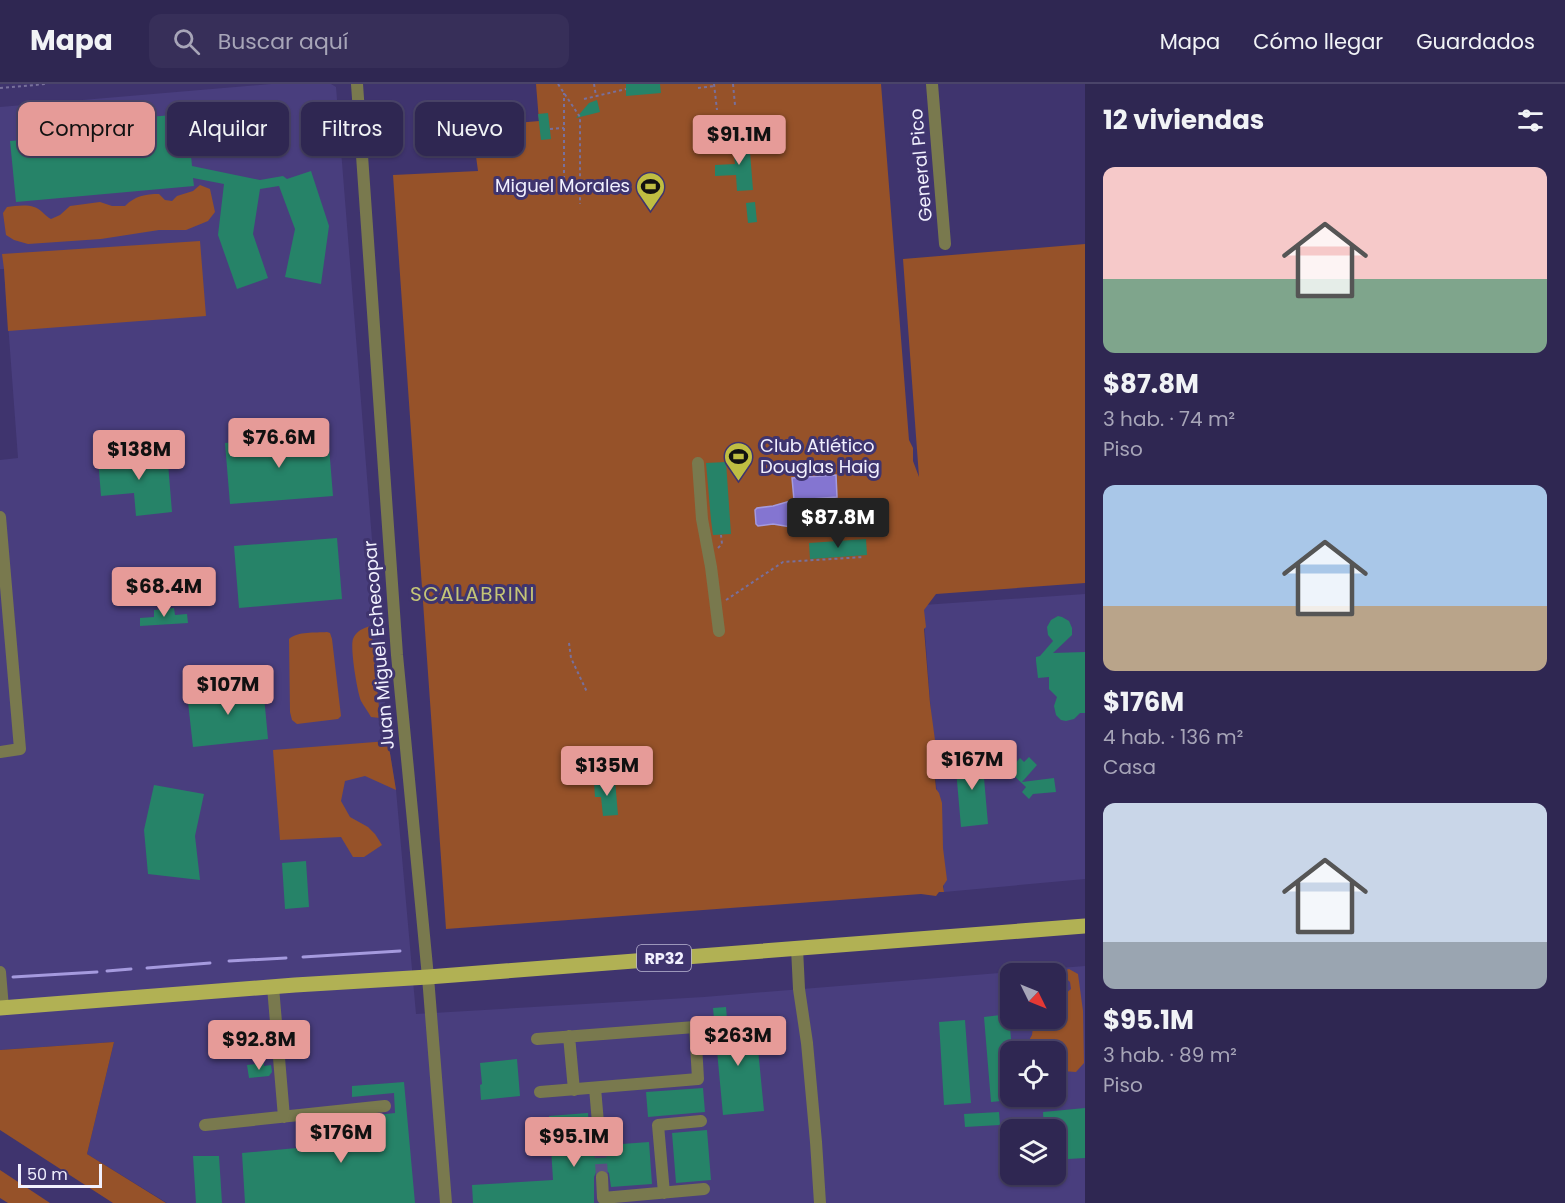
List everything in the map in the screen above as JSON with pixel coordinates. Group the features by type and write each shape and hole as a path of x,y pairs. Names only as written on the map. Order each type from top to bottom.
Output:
{"main road":[{"name":"RP32","path":"2,1008 1085,926"}],"street":[{"name":"Juan Miguel Echecopar","path":"357,84 397,655 428,977 446,1203"},
{"name":"General Pico","path":"932,84 945,244"},
{"path":"698,463 702,519 719,631"},
{"path":"0,517 20,749 0,752"},
{"path":"797,948 820,1203"},
{"path":"0,972 2,1008"},
{"path":"273,987 284,1117"},
{"path":"537,1039 695,1028 698,1079 540,1092"},
{"path":"569,1036 574,1090"},
{"path":"595,1088 600,1146"},
{"path":"206,1125 385,1106"},
{"path":"664,1193 658,1125 701,1121"},
{"path":"602,1177 603,1198 704,1190"}],"path":[{"path":"0,88 46,84"},
{"path":"558,84 580,117 580,204"},
{"path":"594,84 596,96"},
{"path":"733,84 735,105"},
{"path":"698,88 714,85 717,110"},
{"path":"584,99 626,89"},
{"path":"564,93 564,191"},
{"path":"550,129 564,128"},
{"path":"717,606 783,562 864,557"},
{"path":"569,643 571,658 587,692"}],"shaded area":[{"path":"271,84 331,84 336,87 337,102 301,102 301,156 341,156 388,741 396,790 416,1014 704,997 1000,973 1000,1029 1066,1029 1066,968 1085,966 1085,1203 167,1203 87,1154 114,1042 0,1050 0,460 18,458 4,269 0,269 0,107 18,105 18,156 155,156 155,102 59,102"},
{"name":"Club Atlético Douglas Haig","path":"536,84 881,84 909,440 919,477 903,259 1085,244 1085,583 936,594 924,610 930,703 937,755 934,765 936,789 942,803 943,848 947,880 943,886 944,892 939,892 936,896 921,894 446,929 393,175 478,171 476,156 524,156 524,122 539,121"},
{"path":"200,185 210,189 215,212 208,221 186,230 159,230 101,239 28,244 6,235 3,213 7,207 31,206 51,219 70,206 100,202 112,206 125,206 136,198 154,194 159,194 165,200 172,201 177,196 193,191"},
{"path":"200,241 206,316 8,331 2,254"},
{"path":"836,475 837,497 812,499 812,503 818,502 820,505 821,522 818,526 797,528 756,524 755,510 757,508 794,500 792,478"},
{"path":"1085,594 1085,879 944,892 923,605"},
{"path":"371,626 380,718 371,717 361,701 353,660 354,636 360,630"},
{"path":"330,633 332,639 341,716 338,719 297,724 292,720 290,712 289,639 302,634"},
{"path":"388,741 396,790 365,776 345,781 341,801 350,817 368,827 382,845 364,857 353,857 341,837 280,840 273,750"},
{"path":"1069,969 1078,974 1083,1011 1084,1063 1076,1072 1066,1071 1066,1041 1029,1041 1033,1029 1066,1029 1066,993 1071,989 1070,982 1066,978 1066,970"},
{"path":"114,1042 87,1154 166,1203 113,1203 0,1130 0,1050"},
{"path":"0,1170 50,1203 8,1203 0,1198"}],"building":[{"path":"626,84 660,84 661,93 626,96"},
{"path":"597,100 600,112 576,118 589,103"},
{"path":"548,113 551,139 541,140 538,114"},
{"path":"167,115 167,156 191,156 192,166 260,180 283,176 287,179 311,171 329,226 321,284 285,277 295,229 279,186 260,189 253,234 268,278 237,289 218,235 224,184 193,178 194,186 16,202 10,141 18,140 18,156 155,156 155,116"},
{"path":"749,139 753,190 737,191 736,175 715,176 715,165 735,164 732,141"},
{"path":"755,202 757,222 748,223 746,203"},
{"path":"328,434 333,496 230,504 225,443"},
{"path":"167,451 172,512 136,516 134,493 101,496 98,458"},
{"path":"726,462 731,534 713,535 706,463"},
{"path":"337,538 342,599 239,608 234,546"},
{"path":"866,539 867,555 810,559 809,543"},
{"path":"174,608 175,615 187,614 188,623 140,626 140,618 154,617 154,610"},
{"path":"1058,616 1069,621 1072,635 1053,653 1085,652 1085,713 1080,713 1074,719 1066,721 1056,715 1054,706 1057,697 1049,689 1049,677 1038,678 1036,661 1036,657 1040,656 1053,641 1048,635 1047,627 1051,620"},
{"path":"263,685 268,739 193,747 187,693"},
{"path":"982,755 988,824 961,827 955,758"},
{"path":"1029,757 1037,765 1022,782 1054,778 1056,792 1033,794 1029,799 1022,792 1026,787 1013,775 1015,772 1011,768 1020,758 1024,762"},
{"path":"615,780 618,815 603,816 601,797 595,797 594,782"},
{"path":"154,785 204,794 195,836 200,880 148,874 144,830"},
{"path":"306,861 309,907 285,909 282,863"},
{"path":"726,1007 728,1031 756,1028 764,1111 723,1115 713,1008"},
{"path":"1000,1015 1000,1029 1010,1029 1011,1041 1000,1041 1000,1101 991,1102 984,1017"},
{"path":"965,1020 971,1103 944,1105 939,1022"},
{"path":"517,1059 520,1096 481,1100 480,1063"},
{"path":"264,1063 264,1066 271,1065 272,1072 269,1076 249,1078 247,1065"},
{"path":"404,1082 415,1203 245,1203 242,1153 361,1142 359,1117 395,1113 394,1093 352,1097 352,1086"},
{"path":"703,1088 705,1112 648,1117 646,1092"},
{"path":"1085,1108 1085,1158 1068,1159 1066,1119 1043,1119 1043,1112"},
{"path":"999,1112 1000,1125 965,1127 964,1114"},
{"path":"588,1113 590,1146 596,1153 604,1153 608,1145 649,1142 652,1184 611,1187 609,1173 601,1169 597,1170 594,1177 594,1203 473,1203 472,1185 553,1180 549,1116"},
{"path":"707,1130 711,1180 676,1183 672,1133"},
{"path":"193,1156 219,1156 222,1203 196,1203"}],"waterway":[{"path":"303,957 400,951"},
{"path":"229,961 286,958"},
{"path":"147,968 210,963"},
{"path":"107,971 131,969"},
{"path":"13,977 97,972"}],"tunnel":[{"path":"600,1146 602,1177"}],"place":[{"name":"Miguel Morales","path":"651,212"},
{"name":"Club Atlético Douglas Haig","path":"739,482"}],"district":[{"name":"SCALABRINI","path":"473,594"}]}
